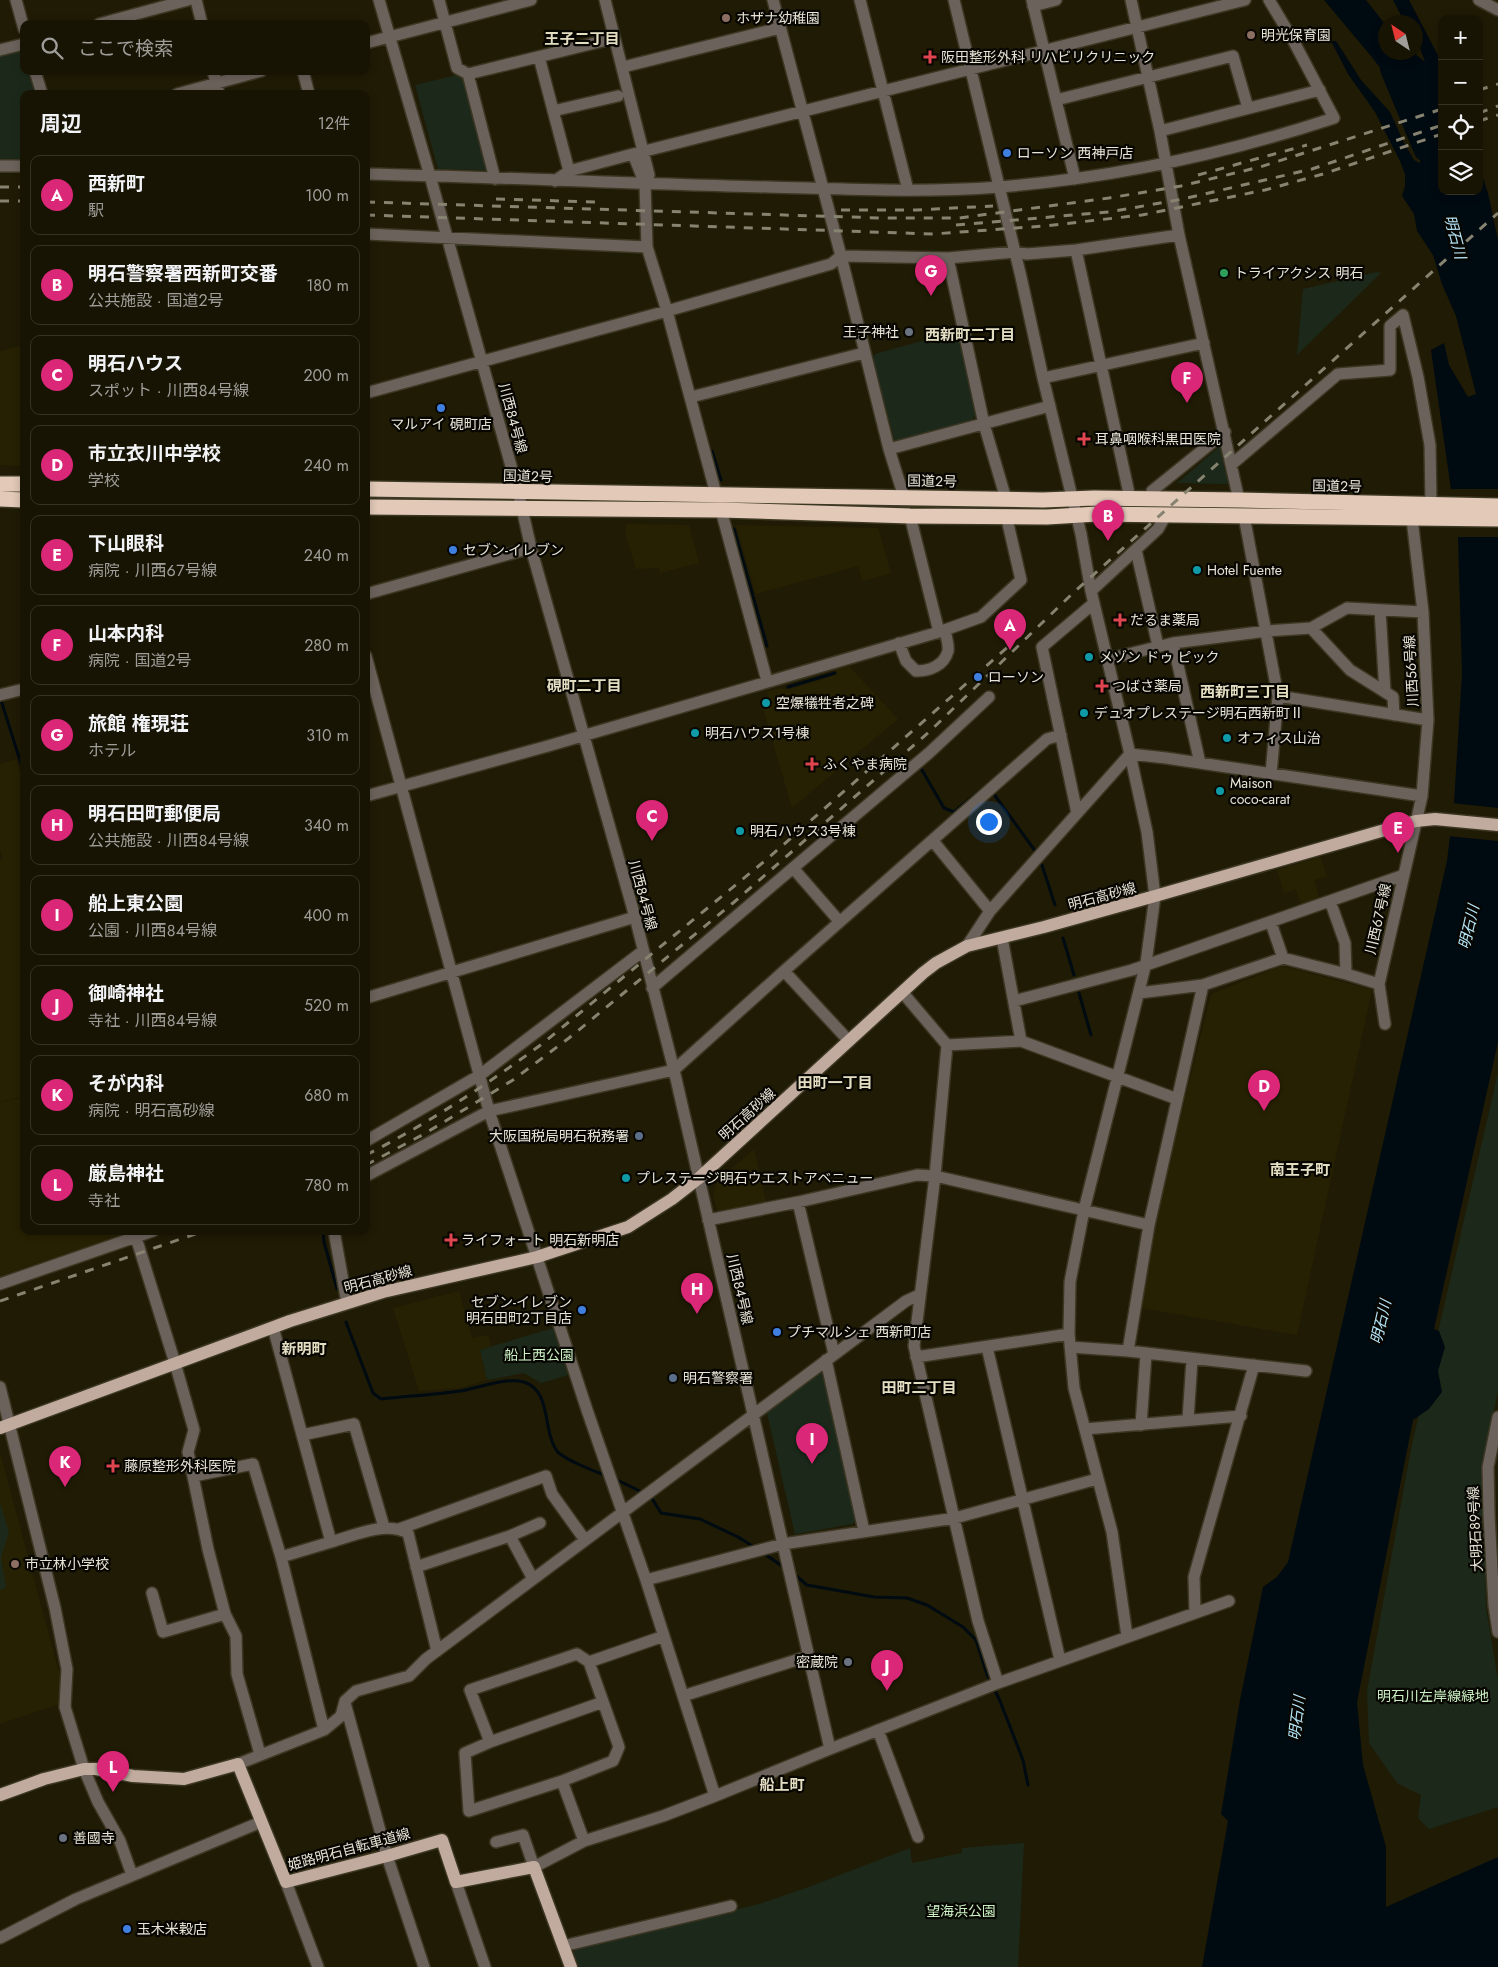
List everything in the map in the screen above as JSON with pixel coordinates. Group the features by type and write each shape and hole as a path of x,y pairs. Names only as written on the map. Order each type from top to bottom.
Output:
{"highway":[{"path":"0,484 20,484"},
{"name":"国道2号","path":"370,489 1072,500 1130,498 1239,500 1437,509 1498,506"},
{"path":"0,499 20,500"},
{"name":"国道2号","path":"370,507 721,510 910,516 1076,516 1097,514 1412,519 1437,509 1498,519"}],"main road":[{"name":"明石高砂線","path":"5,1426 273,1327 347,1303 383,1292 537,1257 628,1227 672,1199 699,1178 936,963 967,946 1156,896 1416,821 1435,819 1498,825"},
{"path":"0,1795 44,1779 84,1769 96,1768 132,1776 184,1779 238,1764"},
{"name":"姫路明石自転車道線","path":"238,1764 286,1882 442,1840 456,1882"},
{"path":"456,1882 534,1868 571,1967"}],"street":[{"path":"16,0 22,20"},
{"path":"114,20 188,0"},
{"path":"196,0 201,20"},
{"name":"川西８４号線","path":"379,0 482,361 518,492 531,548 635,917 674,1070 830,1748"},
{"path":"439,0 456,68 468,74 603,41"},
{"path":"370,42 531,0"},
{"path":"605,0 623,67 645,184 648,247 668,311 716,494"},
{"path":"773,0 841,256 889,449 904,497"},
{"path":"860,0 908,190"},
{"path":"954,0 1015,252 1130,754 1147,832 1156,896 1146,963 1084,1210 1070,1282 1069,1334 1074,1388 1112,1532 1127,1636"},
{"path":"1056,0 1032,3 1075,179"},
{"path":"1131,0 1160,131 1179,235 1239,500"},
{"path":"555,181 569,172 639,153 1245,0"},
{"path":"370,174 645,184 908,190 998,187 1075,179 1166,164 1276,137 1334,118 1269,0"},
{"path":"1479,0 1498,10"},
{"path":"623,67 780,28"},
{"path":"0,50 20,45"},
{"path":"1056,100 1234,56 1248,108"},
{"path":"539,57 569,172"},
{"path":"468,74 495,179"},
{"path":"37,75 41,90"},
{"path":"214,75 218,88"},
{"path":"204,90 218,88 251,75"},
{"path":"304,75 308,90"},
{"path":"1160,131 1320,90"},
{"path":"553,111 618,96"},
{"path":"0,166 20,166"},
{"path":"370,234 648,247"},
{"path":"370,392 668,311 831,264 841,256 948,258 1015,252 1027,254 1076,250 1179,235"},
{"path":"1076,250 1130,498"},
{"path":"948,258 984,424 1006,499"},
{"path":"1231,465 1338,374 1390,370 1390,326 1403,315 1418,377 1430,445 1437,509"},
{"path":"1043,378 1100,364 1204,343"},
{"path":"691,397 864,353"},
{"path":"889,449 1050,406"},
{"path":"1151,499 1152,491 1225,432"},
{"path":"721,510 768,681"},
{"path":"370,795 548,746 942,631 981,617 1021,580 1006,515"},
{"path":"1077,813 1042,647 1158,529 1166,515"},
{"path":"899,643 906,660 916,671 928,671 940,664 948,650 910,516"},
{"path":"1244,516 1278,696 1271,774"},
{"name":"川西５６号線","path":"1412,519 1423,612 1428,720 1422,796 1416,821"},
{"path":"370,593 531,548"},
{"path":"1136,550 1158,646"},
{"path":"1108,659 1173,643 1267,631 1311,628 1347,608 1423,612"},
{"path":"1380,610 1385,692"},
{"path":"1311,628 1350,670 1393,697 1394,715"},
{"path":"1173,643 1200,763"},
{"path":"370,670 489,1111 621,1512 646,1580 715,1796"},
{"path":"1,695 20,690"},
{"path":"1278,696 1428,720"},
{"path":"652,988 929,753 989,697"},
{"path":"370,1174 489,1111 674,1070 839,921 933,841 1047,739 1061,735"},
{"path":"1130,754 1422,796"},
{"path":"967,946 990,911 1130,754"},
{"name":"川西６７号線","path":"1385,1024 1379,984 1416,821"},
{"path":"933,841 990,911"},
{"path":"793,868 839,921"},
{"path":"1014,1001 1132,970 1146,963 1271,923 1404,875"},
{"path":"1330,901 1345,943 1346,974"},
{"path":"370,997 452,974 635,917"},
{"path":"1271,923 1283,958"},
{"path":"1002,938 1021,1041"},
{"path":"370,1139 480,1075 643,950"},
{"path":"1139,993 1203,985 1283,958 1379,984"},
{"path":"784,971 849,1041"},
{"path":"1128,1351 1148,1225 1203,985"},
{"path":"903,993 947,1045 935,1176 914,1346 978,1621 998,1683"},
{"path":"947,1045 1021,1041 1177,1099"},
{"path":"708,1220 917,1175 935,1176 1148,1225"},
{"path":"798,1202 864,1531"},
{"path":"0,1284 134,1235 175,1363 194,1430 188,1452 224,1614 236,1636 237,1674 260,1754"},
{"path":"335,1235 347,1303"},
{"path":"238,1764 324,1730 341,1716 345,1701 356,1691 409,1676 437,1651 752,1414 906,1301 919,1295"},
{"path":"273,1327 331,1542"},
{"path":"916,1357 1069,1334"},
{"path":"987,1347 1060,1660"},
{"path":"1070,1347 1128,1351 1192,1360 1306,1371"},
{"path":"1141,1425 1146,1354"},
{"path":"1188,1419 1192,1360"},
{"path":"1195,1613 1194,1577 1254,1365"},
{"path":"0,1387 5,1426 55,1608 67,1669 65,1707 84,1769 98,1802 120,1841 132,1875"},
{"path":"1085,1429 1241,1416"},
{"name":"大明石８９号線","path":"1497,1423 1488,1467 1493,1513 1498,1632"},
{"path":"302,1435 354,1424 384,1527"},
{"path":"194,1476 253,1464 281,1557 324,1730"},
{"path":"400,1529 546,1476 552,1494 585,1540"},
{"path":"646,1580 783,1544 955,1518 1097,1479"},
{"path":"416,1567 510,1536 540,1523"},
{"path":"281,1557 384,1527 400,1529 408,1533 437,1651"},
{"path":"510,1536 533,1579"},
{"path":"152,1593 163,1632 224,1614"},
{"path":"496,1842 522,1835 534,1868 584,1842 663,1816 830,1748 998,1683 1229,1601"},
{"path":"589,1662 664,1636"},
{"path":"490,1742 470,1690 577,1654 589,1662 619,1747 613,1761 562,1781 469,1811 465,1753 490,1742 603,1702"},
{"path":"683,1696 809,1656"},
{"path":"345,1701 387,1856 424,1967"},
{"path":"878,1730 918,1837"},
{"path":"562,1781 584,1842"},
{"path":"0,1938 76,1899 261,1822"},
{"path":"286,1882 318,1967"},
{"path":"456,1882 485,1967"},
{"path":"563,1946 731,1906"}],"shaded area":[{"path":"20,346 20,466 0,465 0,351"},
{"path":"626,524 689,525 699,563 660,573 659,568 636,569 626,536"},
{"path":"736,525 878,528 891,573 863,581 858,566 756,594"},
{"name":"ふくやま病院","path":"849,666 898,719 792,808 763,708 770,705 767,692 780,688 787,690 836,675 835,670"},
{"path":"16,759 20,774 20,1097 0,1102 0,860 3,859 0,849 0,764"},
{"path":"1320,857 1327,876 1314,880 1320,901 1302,907 1296,889 1284,893 1277,870"},
{"path":"1282,966 1372,990 1297,1335 1141,1308 1153,1229 1211,994"},
{"path":"20,1098 20,1235 121,1235 0,1276 0,1103"},
{"path":"754,1149 766,1202 718,1212 713,1195 717,1182"},
{"path":"459,1291 472,1338 488,1335 491,1347 480,1350 487,1380 459,1388 419,1391 393,1308"},
{"name":"市立林小学校","path":"0,1452 60,1676 60,1698 59,1704 0,1724"}],"green space":[{"path":"20,50 20,75 32,75 36,90 20,90 20,161 0,161 0,54"},
{"path":"457,75 463,78 487,170 438,169 415,85"},
{"path":"1377,272 1381,273 1297,355 1303,289"},
{"path":"958,331 976,414 972,420 895,442 873,360 875,354"},
{"path":"1220,446 1228,484 1177,483"},
{"name":"明石川左岸線緑地","path":"1498,1073 1498,1390 1491,1426 1484,1516 1486,1608 1498,1680 1498,1807 1429,1829 1418,1818 1421,1795 1397,1783 1369,1743 1367,1691 1411,1449"},
{"name":"船上西公園","path":"553,1328 568,1375 541,1383 524,1373 487,1380 480,1350"},
{"path":"819,1370 825,1376 857,1518 853,1524 795,1534 766,1409"},
{"path":"0,1503 9,1532 1,1558 6,1587 0,1590"},
{"name":"望海浜公園","path":"1024,1843 1018,1967 576,1967 572,1956 576,1948 759,1904 910,1848 912,1863 962,1853 962,1848"}],"water":[{"path":"1324,0 1366,0 1378,15 1378,60 1423,60 1425,62 1423,56 1423,27 1438,55 1438,195 1483,195 1483,179 1498,240 1498,1042 1434,1329 1439,1331 1445,1347 1438,1371 1442,1392 1429,1409 1413,1420 1357,1702 1363,1765 1386,1847 1386,1907 1498,1857 1498,1967 1202,1967 1228,1821 1221,1814 1240,1700 1263,1587 1277,1577 1288,1562 1447,861 1454,803 1462,673 1458,538 1431,350 1444,343 1449,365 1468,397 1476,394 1456,316 1442,284 1433,255 1417,231 1414,214 1402,196 1405,186 1405,174 1400,161 1375,112 1348,74 1331,41 1336,41 1361,80 1390,112 1414,160 1420,163 1422,148 1404,99"},
{"path":"1393,0 1409,0 1417,15 1401,15"}],"pier":[{"path":"1448,489 1498,489 1498,537 1456,537"},
{"path":"1452,803 1498,808 1498,841 1447,836"}],"waterway":[{"name":"明石川","path":"1390,69 1424,151"},
{"path":"712,451 721,480"},
{"path":"734,529 767,646"},
{"path":"788,687 835,673"},
{"path":"0,697 20,760"},
{"path":"922,770 944,808 954,812 981,790"},
{"path":"993,793 1036,852"},
{"path":"1042,865 1055,905"},
{"path":"1063,938 1074,975"},
{"path":"1079,993 1091,1035"},
{"path":"323,1235 337,1289"},
{"path":"346,1322 373,1393 381,1399 440,1394 508,1381 524,1382 533,1387 543,1402 549,1433 557,1451 573,1461 607,1476"},
{"path":"615,1479 644,1493"},
{"path":"649,1496 661,1513 700,1519 756,1548"},
{"path":"763,1553 785,1568"},
{"path":"794,1574 807,1585 874,1597 907,1598 927,1605 963,1627 976,1640 987,1674 1000,1701 1023,1760 1028,1785"}],"railway":[{"path":"1483,89 1498,84"},
{"path":"1483,112 1498,106"},
{"path":"370,202 881,218 959,218 1109,198 1181,186 1260,167 1438,110"},
{"path":"1483,120 1498,115"},
{"path":"956,225 1109,212 1183,199 1312,169 1438,126"},
{"path":"370,215 933,234 1044,226 1142,215 1265,190 1323,174 1438,135"},
{"path":"1198,175 1307,145"},
{"path":"0,187 20,187"},
{"path":"496,199 596,202"},
{"path":"0,201 20,201"},
{"path":"841,210 917,210 993,206"},
{"path":"370,1163 424,1134 513,1080 569,1038 733,903 929,732 1073,593 1498,213"},
{"path":"370,1153 457,1103 542,1044 766,860 1010,645"},
{"path":"0,1301 192,1235"}],"place":[{"name":"ホザナ幼稚園","path":"726,18"},
{"name":"明光保育園","path":"1251,35"},
{"name":"阪田整形外科 リハビリクリニック","path":"930,57"},
{"name":"ローソン 西神戸店","path":"1007,153"},
{"name":"トライアクシス 明石","path":"1224,273"},
{"name":"旅館 権現荘","path":"931,296"},
{"name":"王子神社","path":"909,332"},
{"name":"山本内科","path":"1187,403"},
{"name":"マルアイ 硯町店","path":"441,408"},
{"name":"耳鼻咽喉科黒田医院","path":"1084,439"},
{"name":"明石警察署西新町交番","path":"1108,541"},
{"name":"セブン-イレブン","path":"453,550"},
{"name":"Hotel Fuente","path":"1197,570"},
{"name":"だるま薬局","path":"1120,620"},
{"name":"西新町","path":"1010,650"},
{"name":"メゾン ドゥ ピック","path":"1089,657"},
{"name":"ローソン","path":"978,677"},
{"name":"つばさ薬局","path":"1102,686"},
{"name":"空爆犠牲者之碑","path":"766,703"},
{"name":"デュオプレステージ明石西新町Ⅱ","path":"1084,713"},
{"name":"明石ハウス1号棟","path":"695,733"},
{"name":"オフィス山治","path":"1227,738"},
{"name":"ふくやま病院","path":"812,764"},
{"name":"Maison coco-carat","path":"1220,791"},
{"name":"明石ハウス3号棟","path":"740,831"},
{"name":"明石ハウス","path":"652,841"},
{"name":"下山眼科","path":"1398,853"},
{"name":"市立衣川中学校","path":"1264,1111"},
{"name":"大阪国税局明石税務署","path":"639,1136"},
{"name":"プレステージ明石ウエストアベニュー","path":"626,1178"},
{"name":"ライフォート 明石新明店","path":"451,1240"},
{"name":"セブン-イレブン 明石田町2丁目店","path":"582,1310"},
{"name":"明石田町郵便局","path":"697,1314"},
{"name":"プチマルシェ 西新町店","path":"777,1332"},
{"name":"明石警察署","path":"673,1378"},
{"name":"船上東公園","path":"812,1464"},
{"name":"藤原整形外科医院","path":"113,1466"},
{"name":"そが内科","path":"65,1487"},
{"name":"市立林小学校","path":"15,1564"},
{"name":"密蔵院","path":"848,1662"},
{"name":"御崎神社","path":"887,1691"},
{"name":"厳島神社","path":"113,1792"},
{"name":"善國寺","path":"63,1838"},
{"name":"玉木米穀店","path":"127,1929"}],"district":[{"name":"王子二丁目","path":"582,39"},
{"name":"西新町二丁目","path":"970,335"},
{"name":"硯町二丁目","path":"584,686"},
{"name":"西新町三丁目","path":"1245,692"},
{"name":"田町一丁目","path":"835,1083"},
{"name":"南王子町","path":"1300,1170"},
{"name":"新明町","path":"304,1349"},
{"name":"田町二丁目","path":"919,1388"},
{"name":"船上町","path":"782,1785"}]}
